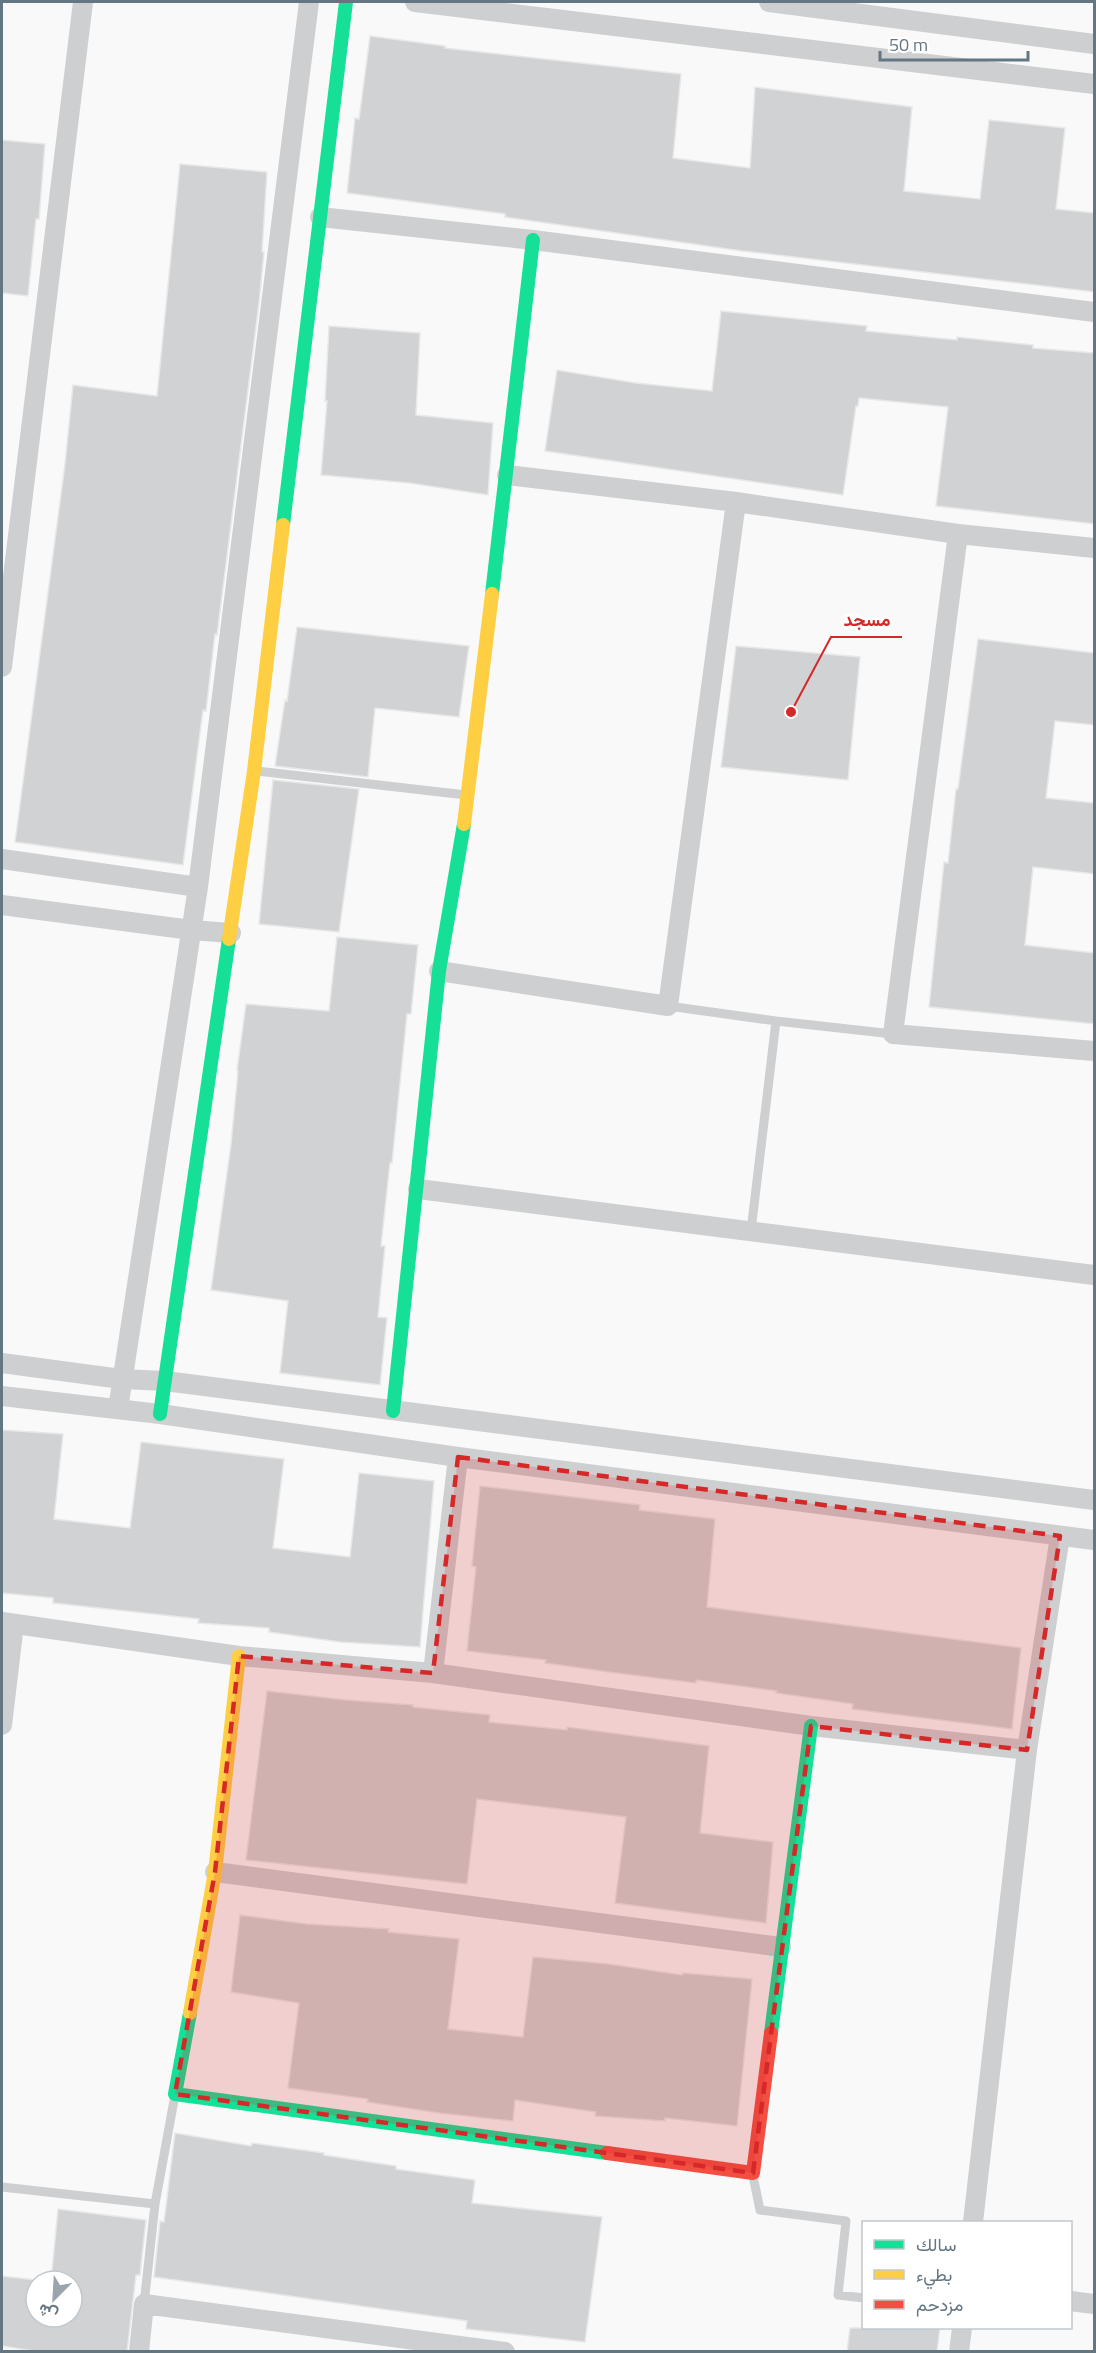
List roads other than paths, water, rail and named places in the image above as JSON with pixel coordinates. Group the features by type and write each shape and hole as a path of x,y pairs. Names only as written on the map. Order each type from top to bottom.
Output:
{"street":[{"path":"2,667 83,2"},
{"path":"118,1409 198,887 309,2"},
{"path":"160,1414 254,771 346,2"},
{"path":"415,2 1095,84"},
{"path":"769,2 1095,44"},
{"path":"320,217 533,240 1095,312"},
{"path":"393,1412 439,972 469,796 533,240"},
{"path":"507,475 736,502 958,534 1095,548"},
{"path":"439,972 668,1006 736,502"},
{"path":"958,534 893,1034 1095,1051"},
{"path":"2,859 198,887"},
{"path":"2,905 191,930 231,933"},
{"path":"418,1189 1094,1274"},
{"path":"2,1363 121,1378 165,1381 393,1412 1095,1500"},
{"path":"2,1396 160,1414 458,1457 1095,1540"},
{"path":"433,1672 458,1457"},
{"path":"973,2221 1027,1750 1060,1536"},
{"path":"2,1725 8,1623 239,1656 433,1672 812,1726 1027,1750"},
{"path":"239,1656 215,1872 175,2094 753,2173 781,1947 812,1726"},
{"path":"215,1872 781,1947"},
{"path":"1072,2301 1095,2304"},
{"path":"139,2352 144,2304 505,2352"},
{"path":"958,2352 962,2329"}],"lane":[{"path":"254,771 469,796"},
{"path":"668,1006 893,1034"},
{"path":"751,1231 776,1021"},
{"path":"144,2304 155,2204 175,2094"},
{"path":"753,2173 760,2210 846,2221 838,2295 862,2298"},
{"path":"2,2187 155,2204"}],"place":[{"name":"مسجد","path":"791,712"}]}
